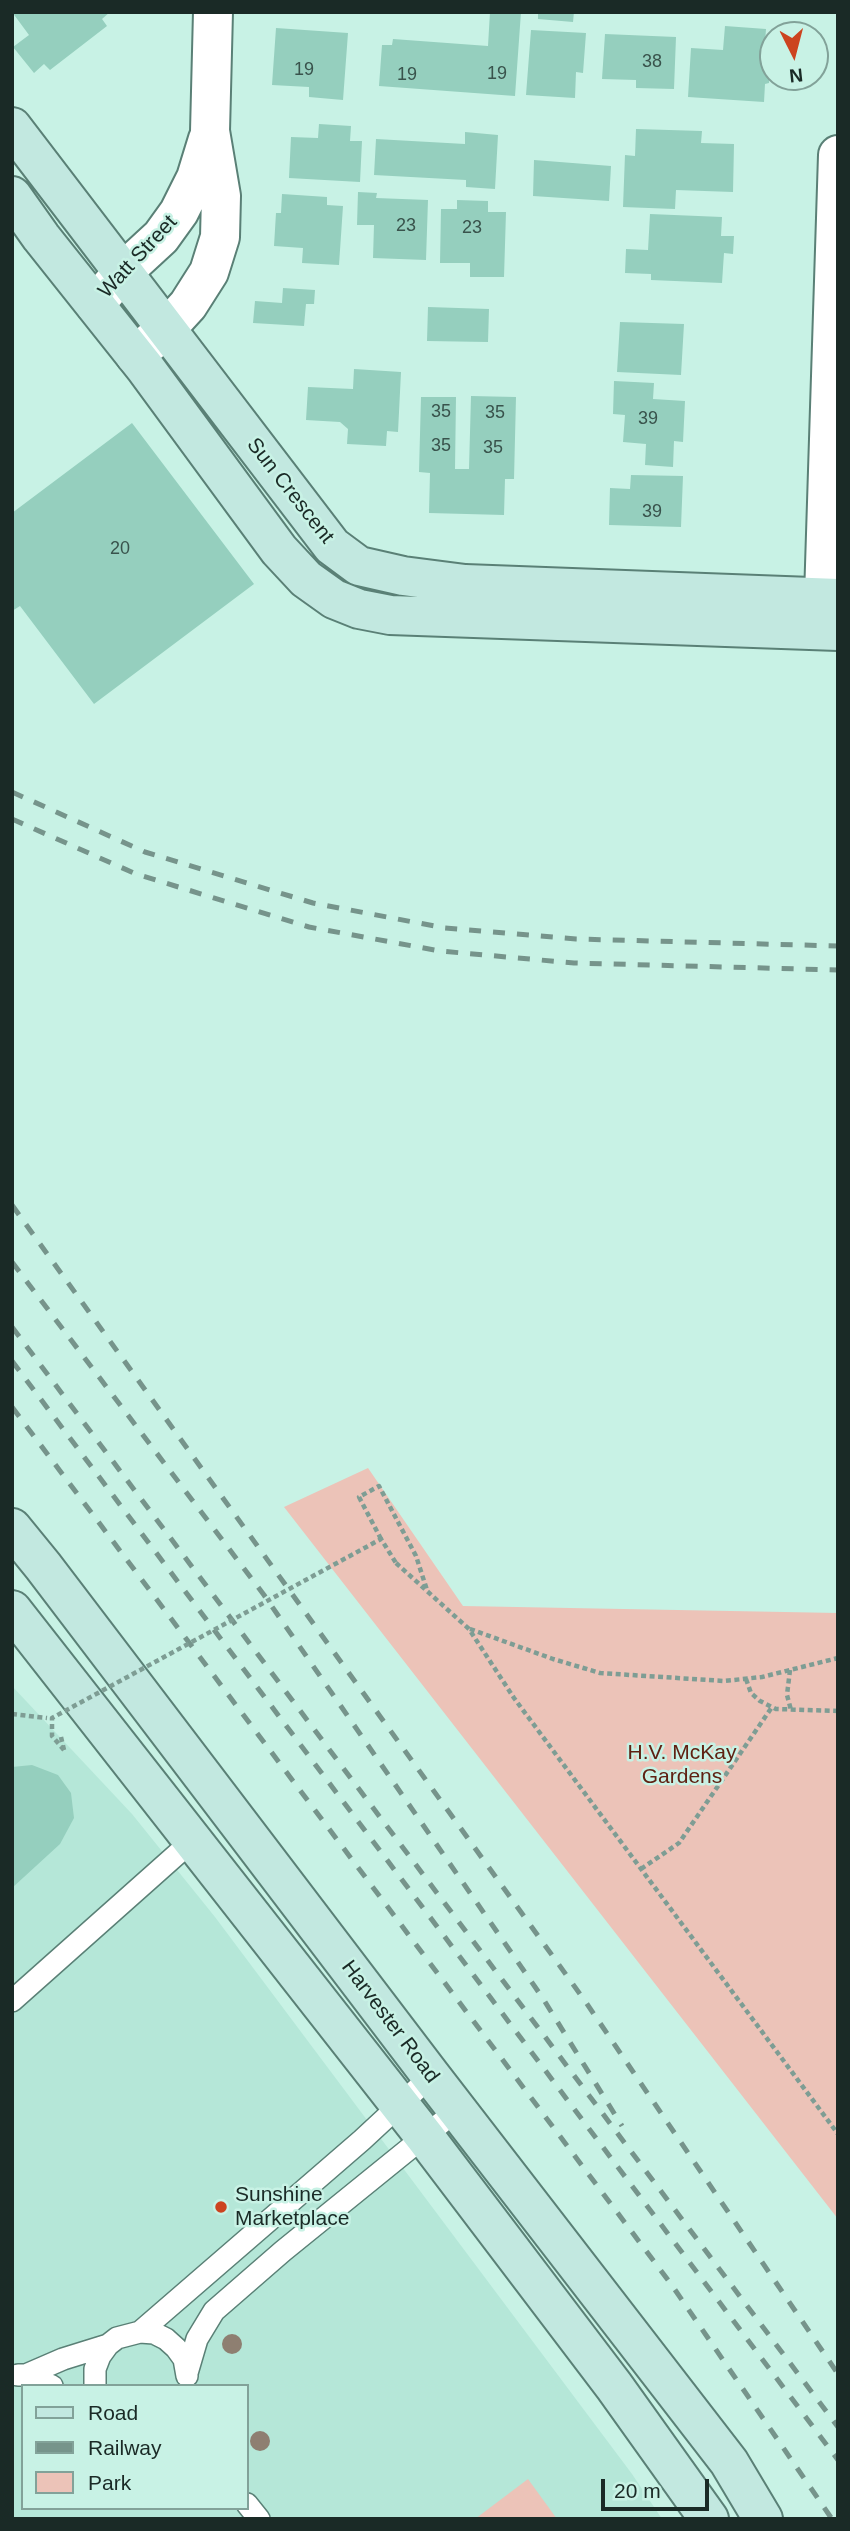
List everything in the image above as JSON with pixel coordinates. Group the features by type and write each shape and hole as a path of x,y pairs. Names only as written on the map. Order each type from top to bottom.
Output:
{"street":[{"name":"Watt Street","path":"135,355 166,329 188,305 209,272 219,237 221,197 210,131 214,12"},
{"name":"Sun Crescent","path":"12,127 324,536 345,557 359,566 386,573 465,584 831,614"},
{"name":"Watt Street","path":"89,297 119,267 161,237 179,212 196,178 210,131"},
{"path":"831,614 838,155"},
{"name":"Sun Crescent","path":"12,195 41,237 135,355 279,550 299,573 334,599 359,609 390,615 831,614"},
{"path":"41,237 77,212"},
{"name":"Harvester Road","path":"12,1528 44,1566 431,2076 729,2462 763,2519"},
{"path":"12,1589 44,1566"},
{"name":"Harvester Road","path":"12,1610 425,2137 614,2386 709,2519"}],"lane":[{"path":"299,573 345,557"},
{"path":"12,2001 193,1840"},
{"path":"140,2332 431,2076"},
{"path":"187,2382 197,2339 215,2311 283,2251 457,2110"},
{"path":"95,2384 95,2369 108,2345 117,2338 140,2332 154,2333 166,2339 184,2359 187,2382"},
{"path":"19,2375 108,2345"},
{"path":"19,2375 46,2384"},
{"path":"248,2505 259,2519"}],"path":[{"path":"427,1590 415,1556 379,1486 359,1497 396,1563 470,1629 514,1698 838,2134"},
{"path":"12,1714 52,1718 381,1539"},
{"path":"470,1629 600,1673 724,1681 747,1679 838,1658"},
{"path":"790,1670 787,1695 791,1710"},
{"path":"747,1679 751,1693 760,1702 772,1707 838,1711"},
{"path":"641,1869 679,1843 772,1707"},
{"path":"52,1718 52,1736 64,1750"}],"shaded area":[{"name":"Sunshine Marketplace","path":"12,1686 132,1814 215,1917 632,2474 662,2519 12,2519"}],"green space":[{"name":"H.V. McKay Gardens","path":"368,1468 463,1606 838,1613 838,2219 284,1507"},
{"path":"528,2479 557,2519 475,2519"}],"building":[{"path":"12,12 110,12 102,19 107,26 50,70 44,64 34,73 13,47 29,35"},
{"path":"490,12 521,12 515,96 379,86 382,45 392,45 393,39 488,46"},
{"path":"538,12 574,12 573,22 538,19"},
{"path":"725,26 759,28 759,91 765,91 764,102 688,97 691,48 723,50"},
{"path":"276,28 348,33 343,100 309,97 309,87 272,85"},
{"path":"531,30 586,33 583,73 576,72 575,98 526,95"},
{"path":"605,34 676,37 674,89 636,88 636,80 602,79"},
{"path":"319,124 351,126 350,141 362,141 360,182 289,178 291,137 318,138"},
{"path":"636,129 702,131 701,143 734,144 733,192 676,190 675,209 623,207 625,155 635,156"},
{"path":"465,132 498,135 495,189 466,187 466,180 374,175 376,139 465,144"},
{"path":"534,160 611,166 609,201 533,196"},
{"path":"358,192 377,193 376,198 428,200 426,260 373,258 374,225 357,225"},
{"path":"282,194 327,197 327,205 343,206 339,265 302,263 303,248 274,246 276,213 281,213"},
{"path":"457,200 488,201 488,212 506,212 504,277 470,277 470,263 440,263 441,209 457,209"},
{"path":"650,214 722,217 721,236 734,236 733,254 724,253 722,283 651,280 651,274 625,273 626,249 648,250"},
{"path":"283,288 315,290 314,304 306,304 304,326 253,323 255,301 282,303"},
{"path":"428,307 489,309 488,342 427,341"},
{"path":"620,322 684,324 681,375 617,372"},
{"path":"354,369 401,372 398,432 387,431 386,446 347,444 348,429 340,422 306,420 308,387 353,389"},
{"path":"614,381 654,383 653,399 685,401 683,442 674,441 673,467 645,465 646,444 623,442 625,415 613,414"},
{"path":"471,396 516,397 514,479 505,479 504,515 429,513 430,473 419,472 421,397 456,397 455,469 469,469"},
{"path":"132,423 254,584 94,704 20,606 12,611 12,513"},
{"path":"631,475 683,476 681,527 609,525 610,488 630,489"},
{"path":"32,1765 58,1775 71,1793 74,1818 60,1844 12,1888 12,1767"}],"railway":[{"path":"12,792 145,852 313,903 445,928 576,939 838,946"},
{"path":"12,819 136,874 309,927 440,951 574,963 838,970"},
{"path":"12,1205 585,2001 838,2374"},
{"path":"12,1262 264,1595 542,1997 622,2126"},
{"path":"12,1327 838,2427"},
{"path":"12,1361 838,2460"},
{"path":"12,1407 671,2284 832,2519"}],"place":[{"name":"Sunshine Marketplace","path":"221,2207"}]}
